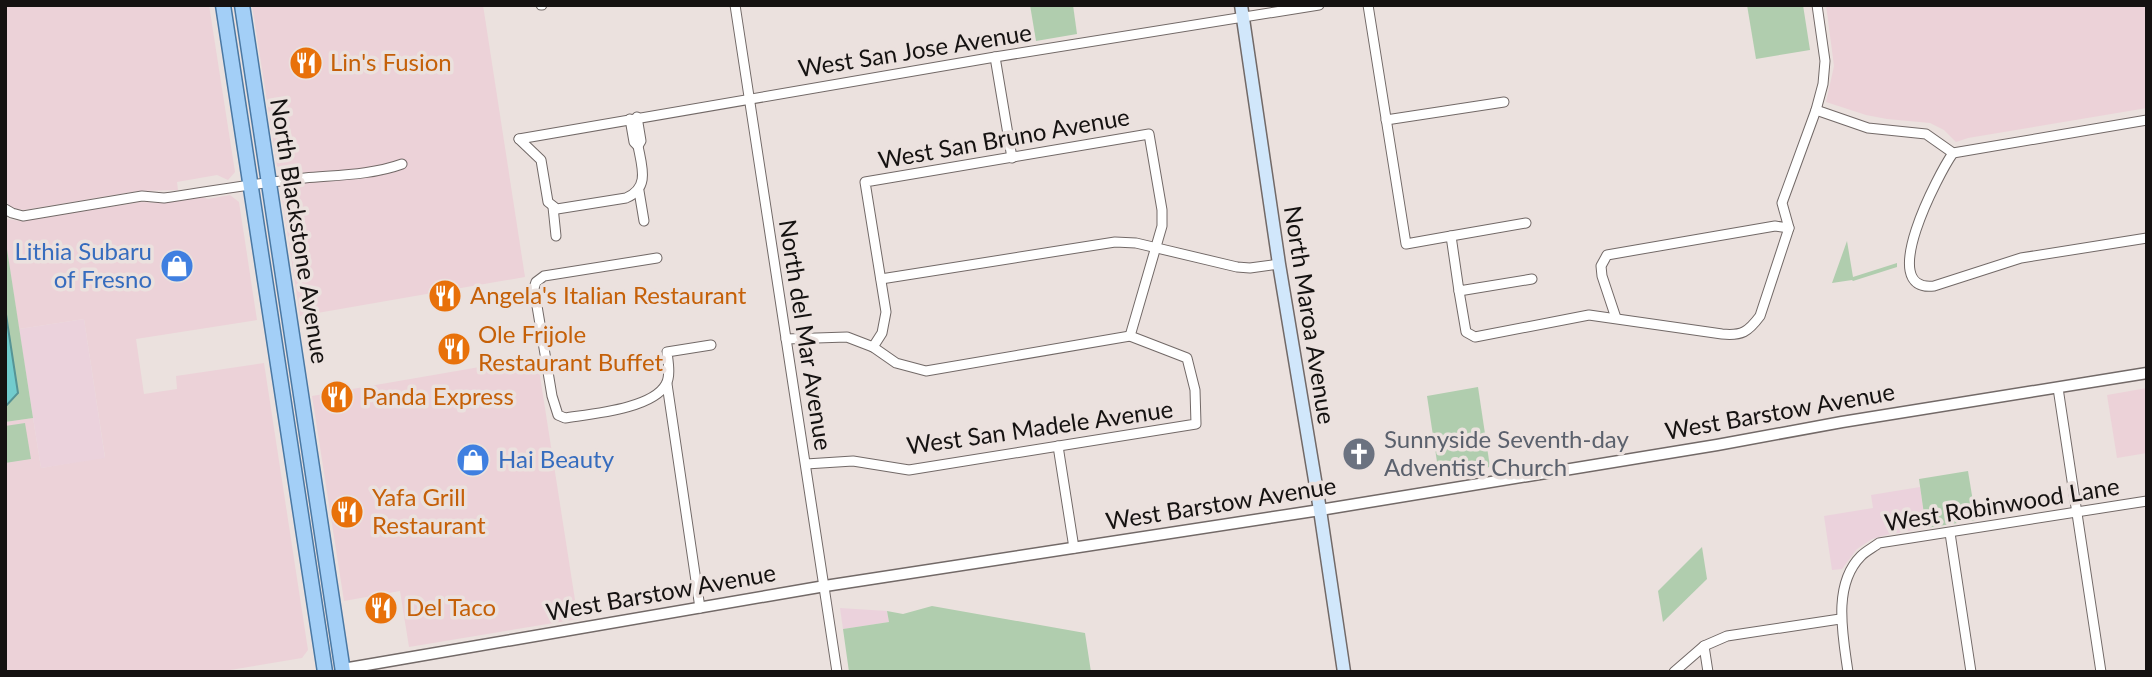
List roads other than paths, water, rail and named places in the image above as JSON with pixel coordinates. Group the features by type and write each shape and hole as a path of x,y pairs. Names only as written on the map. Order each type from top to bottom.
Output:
{"main road":[{"name":"North Blackstone Avenue","path":"223,5 325,672"},
{"name":"North Blackstone Avenue","path":"242,5 310,454 339,671"},
{"name":"North Maroa Avenue","path":"1242,12 1344,672"},
{"path":"278,363 285,367 288,376 298,440 310,454"}],"street":[{"name":"North del Mar Avenue","path":"735,5 837,672"},
{"name":"West San Jose Avenue","path":"553,207 548,202 541,160 519,139 1242,12 1318,5"},
{"path":"1368,5 1406,244 1526,223"},
{"path":"1451,236 1466,332 1475,337 1589,315 1737,335 1751,328 1760,316 1789,228 1782,203 1823,84 1825,61 1816,5"},
{"path":"995,57 1013,158"},
{"path":"1385,120 1504,102"},
{"path":"1816,110 1868,128 1926,134 1953,153 2147,120"},
{"path":"634,118 634,142 638,146 642,170 639,191 644,221"},
{"name":"West San Bruno Avenue","path":"881,279 865,182 1149,134 1162,210 1163,226 1157,248"},
{"path":"1953,153 1925,205 1915,233 1909,271 1911,277 1921,286 1934,286 2021,258 2147,238"},
{"path":"5,209 23,216 142,196 164,198 348,174 402,164"},
{"path":"556,236 553,207 564,209 626,198 639,191"},
{"path":"1615,318 1602,276 1601,266 1606,255 1775,226 1789,228"},
{"path":"873,348 882,333 886,312 881,279 1115,242 1136,243 1237,267 1279,264"},
{"path":"786,339 848,337 873,348 896,363 926,371 1130,336 1157,248"},
{"path":"657,258 544,276 538,279 534,288 552,396 558,415 565,418 648,401 667,384"},
{"path":"1459,291 1532,279"},
{"name":"West San Madele Avenue","path":"806,464 853,461 909,470 1196,424 1195,390 1186,358 1130,336"},
{"path":"700,608 667,384 667,352 711,345"},
{"name":"West Barstow Avenue","path":"339,671 825,586 1320,510 2147,373"},
{"path":"2058,388 2101,672"},
{"path":"1058,446 1074,548"},
{"name":"West Robinwood Lane","path":"1848,672 1840,619 1847,580 1860,557 1879,543 2147,501"},
{"path":"1950,533 1971,672"},
{"path":"1674,672 1704,646 1727,636 1840,619"},
{"path":"1704,646 1708,672"}],"water":[{"path":"5,308 18,393 5,407"}],"place":[{"name":"Lin's Fusion","path":"306,63"},
{"name":"Lithia Subaru of Fresno","path":"177,266"},
{"name":"Angela's Italian Restaurant","path":"445,296"},
{"name":"Ole Frijole Restaurant Buffet","path":"454,349"},
{"name":"Panda Express","path":"337,397"},
{"name":"Sunnyside Seventh-day Adventist Church","path":"1359,454"},
{"name":"Hai Beauty","path":"473,460"},
{"name":"Yafa Grill Restaurant","path":"347,512"},
{"name":"Del Taco","path":"381,608"}]}
